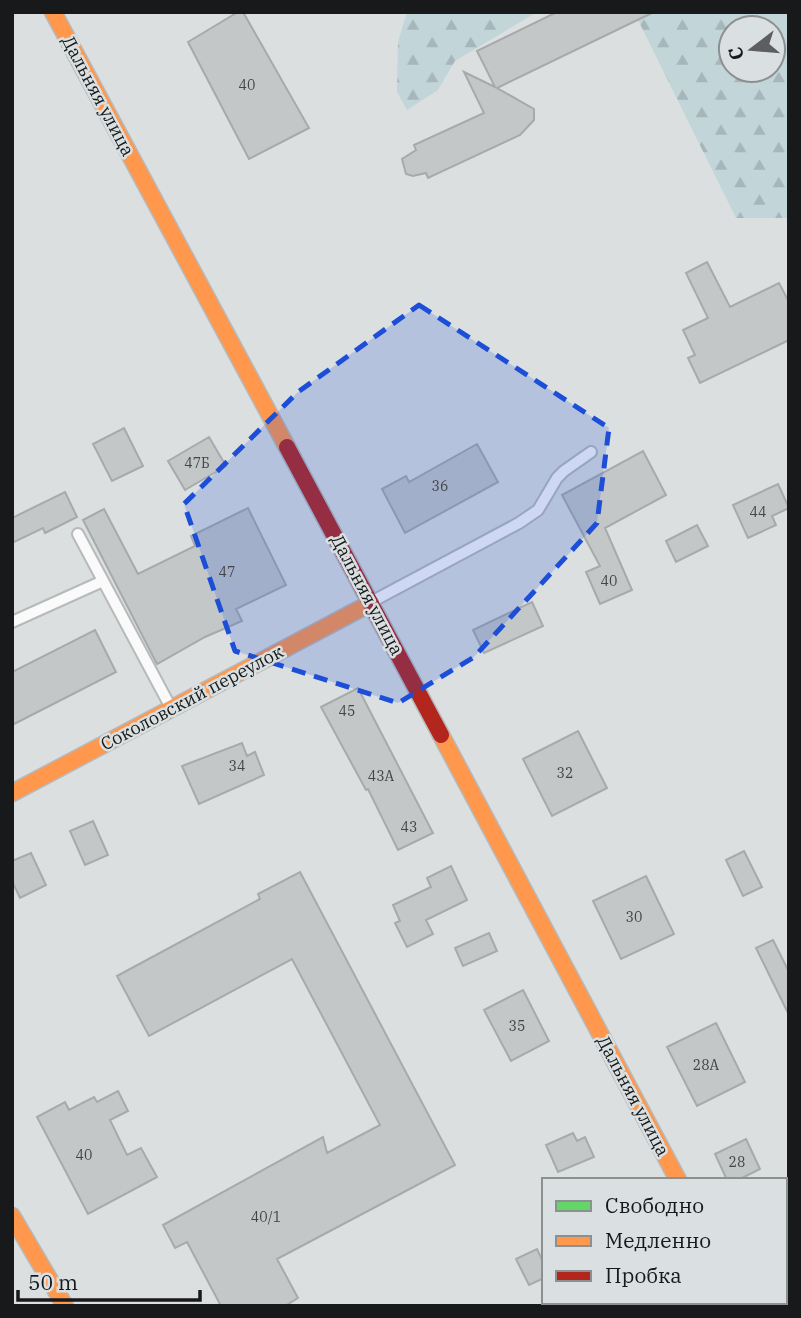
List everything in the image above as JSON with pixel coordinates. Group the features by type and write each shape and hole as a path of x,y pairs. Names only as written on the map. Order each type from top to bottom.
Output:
{"main road":[{"name":"Дальняя улица","path":"53,12 677,1178"},
{"name":"Соколовский переулок","path":"12,793 371,603"},
{"path":"12,1216 65,1306"}],"lane":[{"path":"371,603 519,523 537,510 564,471 591,452"},
{"path":"78,534 171,709"},
{"path":"12,622 103,581"}],"highlighted area":[{"path":"419,305 609,428 597,523 474,657 398,703 235,651 184,504 298,392"}],"green space":[{"path":"407,12 537,12 455,61 438,90 407,110 397,92 398,42"},
{"path":"634,12 789,12 789,218 736,218"}],"building":[{"path":"238,12 243,12 309,128 249,159 188,42"},
{"path":"557,12 654,12 497,88 534,109 534,120 520,135 428,178 426,173 413,176 406,174 402,159 416,150 414,145 484,113 464,72 495,87 477,51"},
{"path":"707,262 730,307 779,283 789,302 789,340 700,383 688,358 695,355 683,330 708,318 686,273"},
{"path":"124,428 143,466 112,481 93,444"},
{"path":"209,437 226,466 185,490 168,461"},
{"path":"477,444 498,482 405,533 382,489 406,476 409,482"},
{"path":"643,451 666,495 605,528 632,590 600,604 586,572 600,566 562,495"},
{"path":"778,484 789,508 772,516 776,525 748,538 733,505"},
{"path":"65,492 77,517 45,533 43,528 12,543 12,518"},
{"path":"248,508 286,585 236,609 242,621 205,637 157,664 83,520 104,509 138,574 195,546 191,536"},
{"path":"697,525 708,546 676,562 666,541"},
{"path":"532,602 543,626 484,653 473,630"},
{"path":"95,630 116,672 12,725 12,672"},
{"path":"358,688 433,833 398,850 368,789 366,790 321,707"},
{"path":"578,731 607,788 552,816 523,759"},
{"path":"242,743 247,756 255,752 264,775 199,804 182,766"},
{"path":"93,821 108,855 85,865 70,831"},
{"path":"744,851 762,887 743,896 726,860"},
{"path":"31,853 46,885 20,898 12,881 12,861"},
{"path":"451,866 467,900 426,920 433,934 407,947 395,923 400,921 393,905 431,887 427,878"},
{"path":"300,872 455,1165 277,1259 298,1298 285,1306 221,1306 187,1242 175,1248 163,1225 323,1137 327,1153 380,1125 292,959 149,1036 117,976 260,899 258,894"},
{"path":"646,876 674,934 621,959 593,901"},
{"path":"489,933 497,951 463,966 455,948"},
{"path":"773,940 789,972 789,1015 756,948"},
{"path":"523,990 549,1041 511,1061 484,1010"},
{"path":"716,1023 745,1082 697,1106 667,1047"},
{"path":"118,1091 128,1111 110,1120 127,1155 141,1148 157,1177 88,1214 37,1117 65,1102 69,1110 94,1097 97,1102"},
{"path":"573,1133 577,1141 585,1137 594,1157 558,1172 546,1145"},
{"path":"746,1139 760,1169 742,1178 726,1178 715,1154"},
{"path":"537,1249 542,1260 542,1279 529,1285 516,1259"}],"traffic: slow":[{"path":"53,12 287,447"},
{"path":"12,793 371,603"},
{"path":"441,735 677,1178"},
{"path":"12,1216 65,1306"}],"traffic: jam":[{"path":"287,447 441,735"}]}
